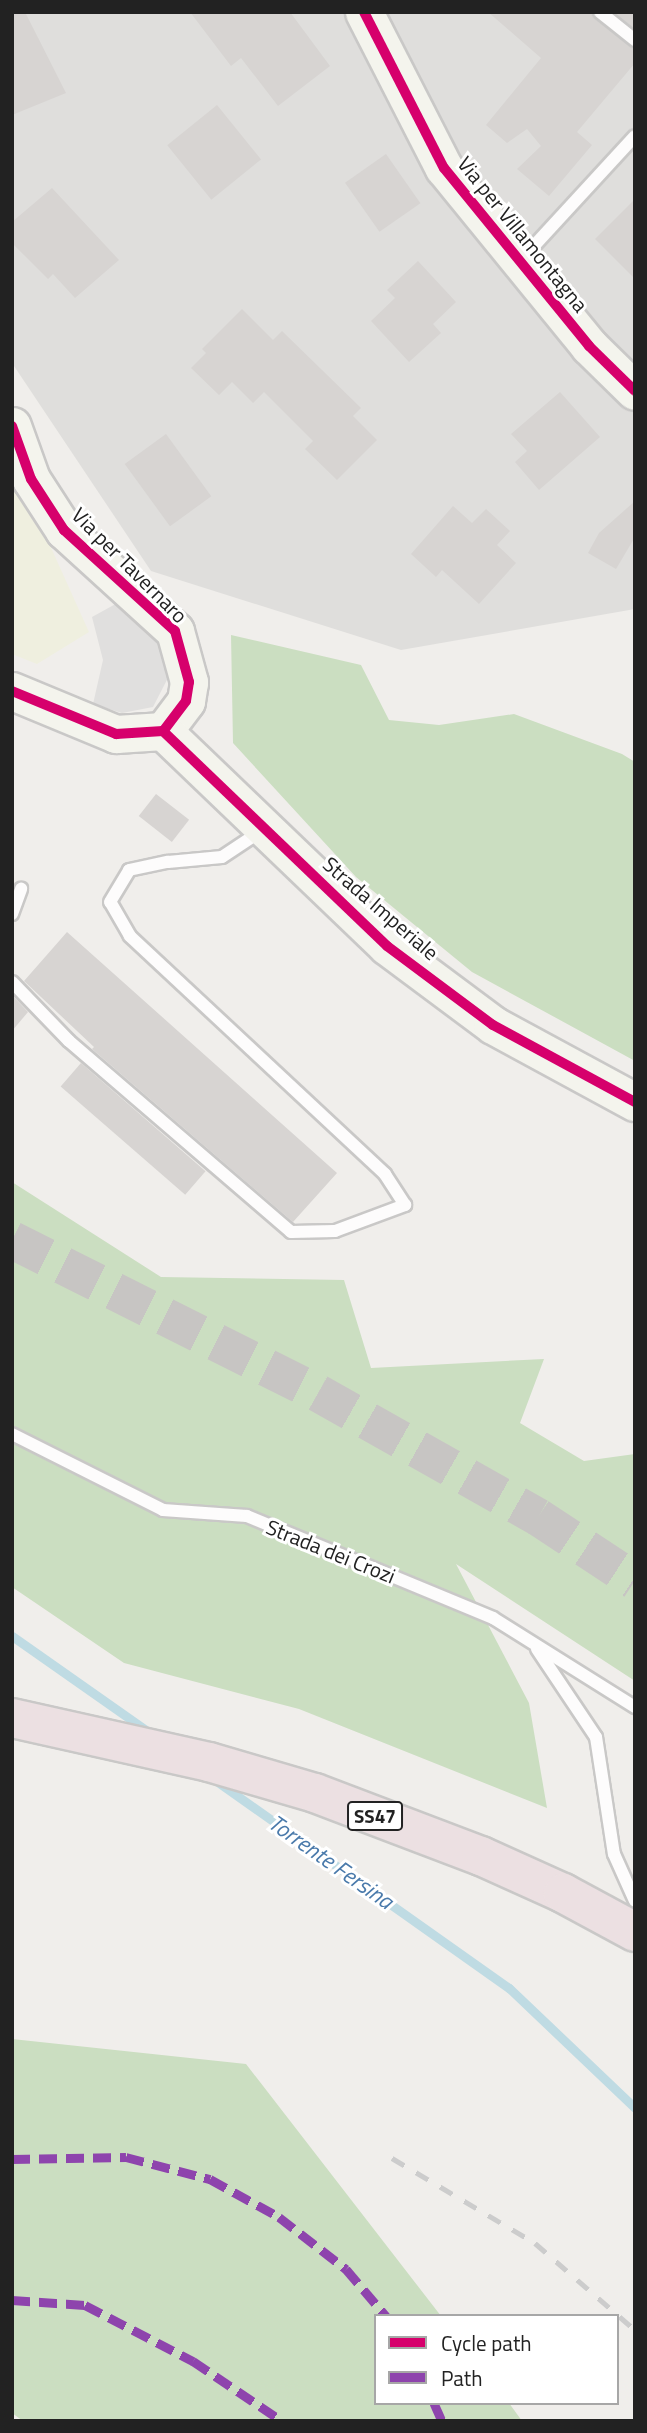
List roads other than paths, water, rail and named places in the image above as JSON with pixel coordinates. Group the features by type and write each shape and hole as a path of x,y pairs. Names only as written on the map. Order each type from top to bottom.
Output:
{"highway":[{"name":"SS47","path":"12,1717 209,1762 315,1793 481,1856 563,1893 635,1932"}],"street":[{"name":"Via per Villamontagna","path":"364,12 444,168 518,263 589,346 635,391"},
{"name":"Via per Tavernaro","path":"12,426 31,479 64,530 175,631 189,682 187,701 163,731"},
{"path":"12,691 116,734 163,731"},
{"name":"Strada Imperiale","path":"163,731 387,946 494,1025 635,1102"}],"lane":[{"path":"600,12 635,40"},
{"name":"Via per Villamontagna","path":"518,263 635,136"},
{"path":"12,982 69,1041 291,1232 335,1231 405,1205 385,1174 130,936 110,902 129,870 168,862 222,857 264,829"},
{"path":"12,914 21,888"},
{"name":"Strada dei Crozi","path":"12,1434 163,1510 247,1516 493,1618 635,1707"},
{"path":"533,1643 596,1737 614,1854 635,1901"}],"waterway":[{"name":"Torrente Fersina","path":"12,1636 150,1733"},
{"name":"Torrente Fersina","path":"215,1780 509,1988 635,2108"}],"tunnel":[{"path":"12,1240 318,1393 538,1517 635,1581"}],"railway":[{"path":"392,2158 535,2243 617,2314"},
{"path":"619,2316 635,2330"}]}
